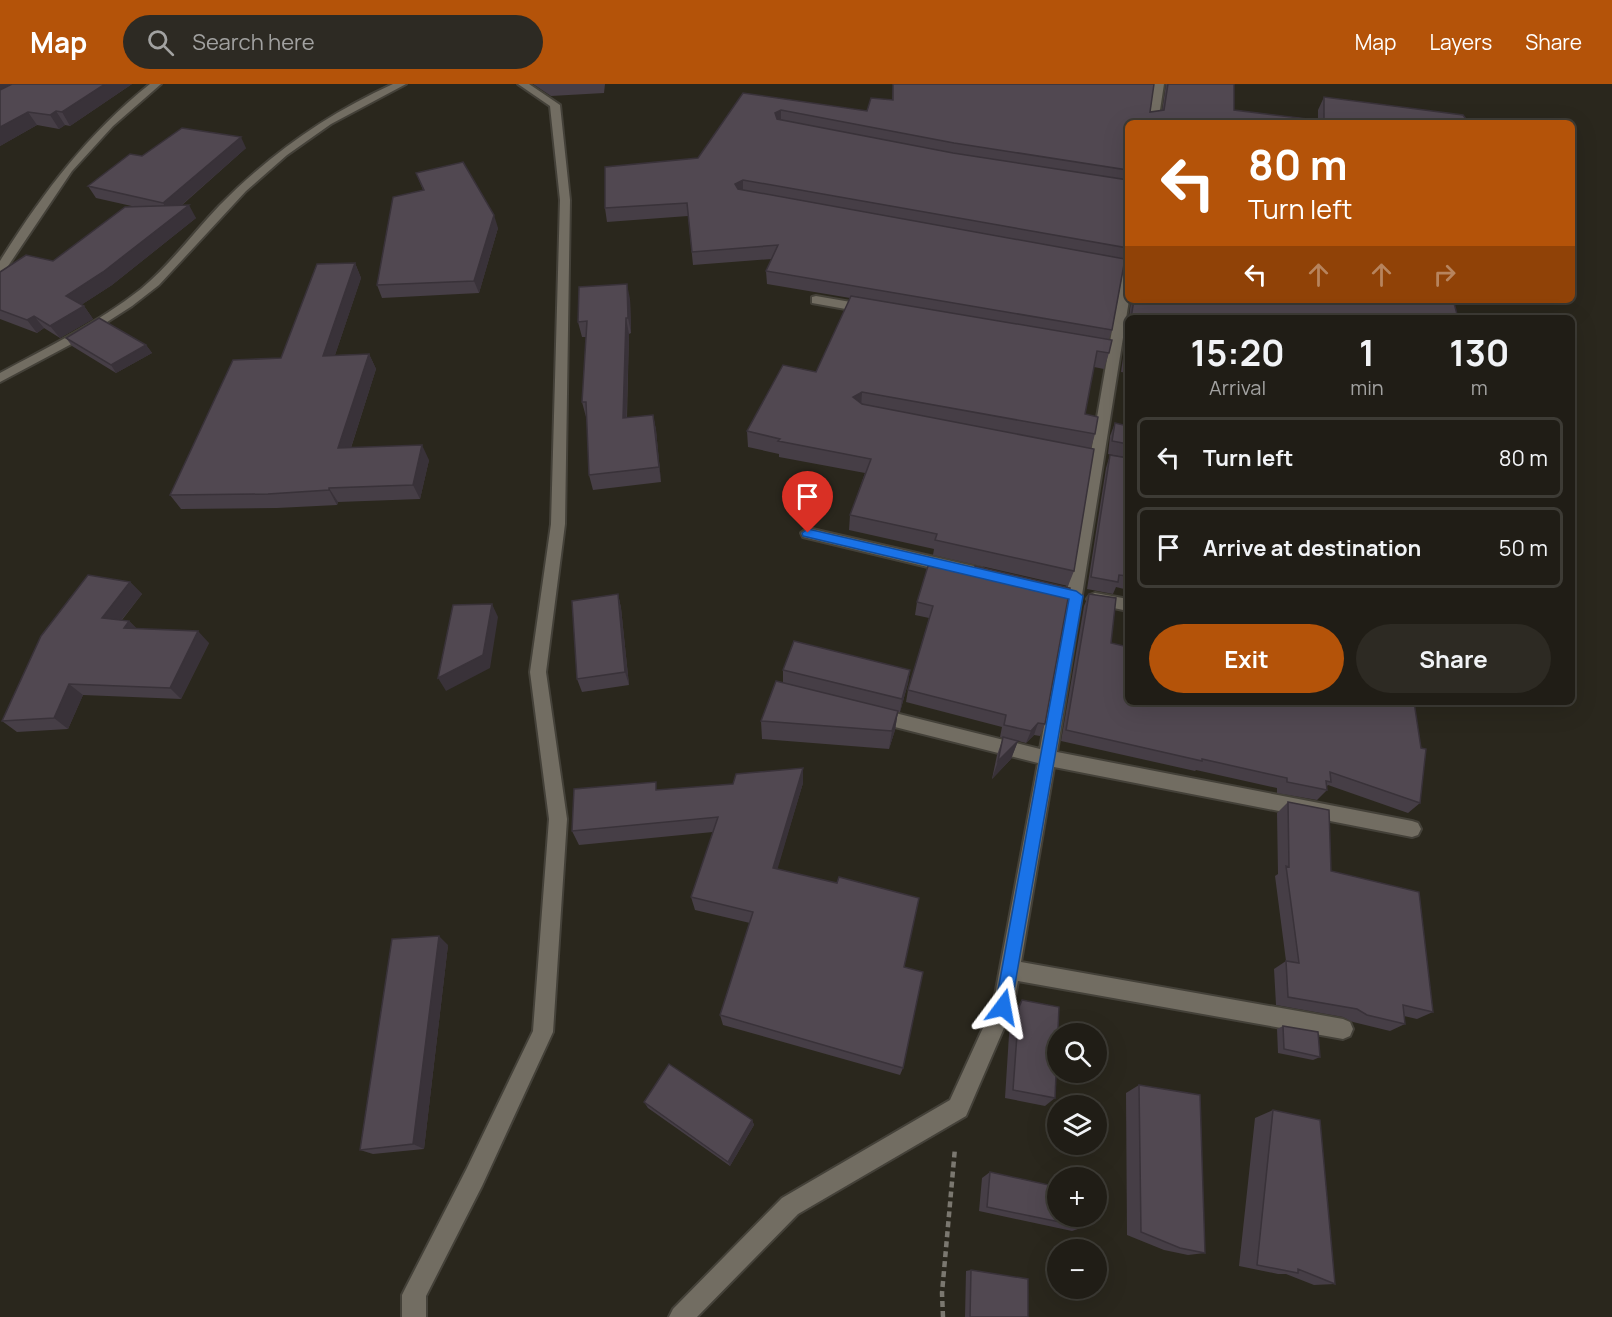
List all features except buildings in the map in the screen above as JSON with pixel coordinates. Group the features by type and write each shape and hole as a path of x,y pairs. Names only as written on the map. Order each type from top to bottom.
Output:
{"street":[{"path":"0,270 40,206 105,126 156,84"},
{"path":"0,378 70,339 146,290 259,172 303,136 363,100 401,84"},
{"path":"414,1317 414,1295 474,1178 543,1032 558,819 538,672 558,525 560,361 566,200 555,105 523,84"},
{"path":"1153,120 1159,84"},
{"path":"681,1317 790,1206 958,1108 1003,1007 1048,758 1071,594 1117,352 1124,268"},
{"path":"816,300 885,312"},
{"path":"808,533 998,578"},
{"path":"1071,594 1125,604"},
{"path":"862,712 1048,758 1412,829"},
{"path":"1011,970 1343,1029"}],"path":[{"path":"943,1317 942,1293 958,1108"}],"route":[{"path":"808,533 1076,596 1003,1007"}]}
